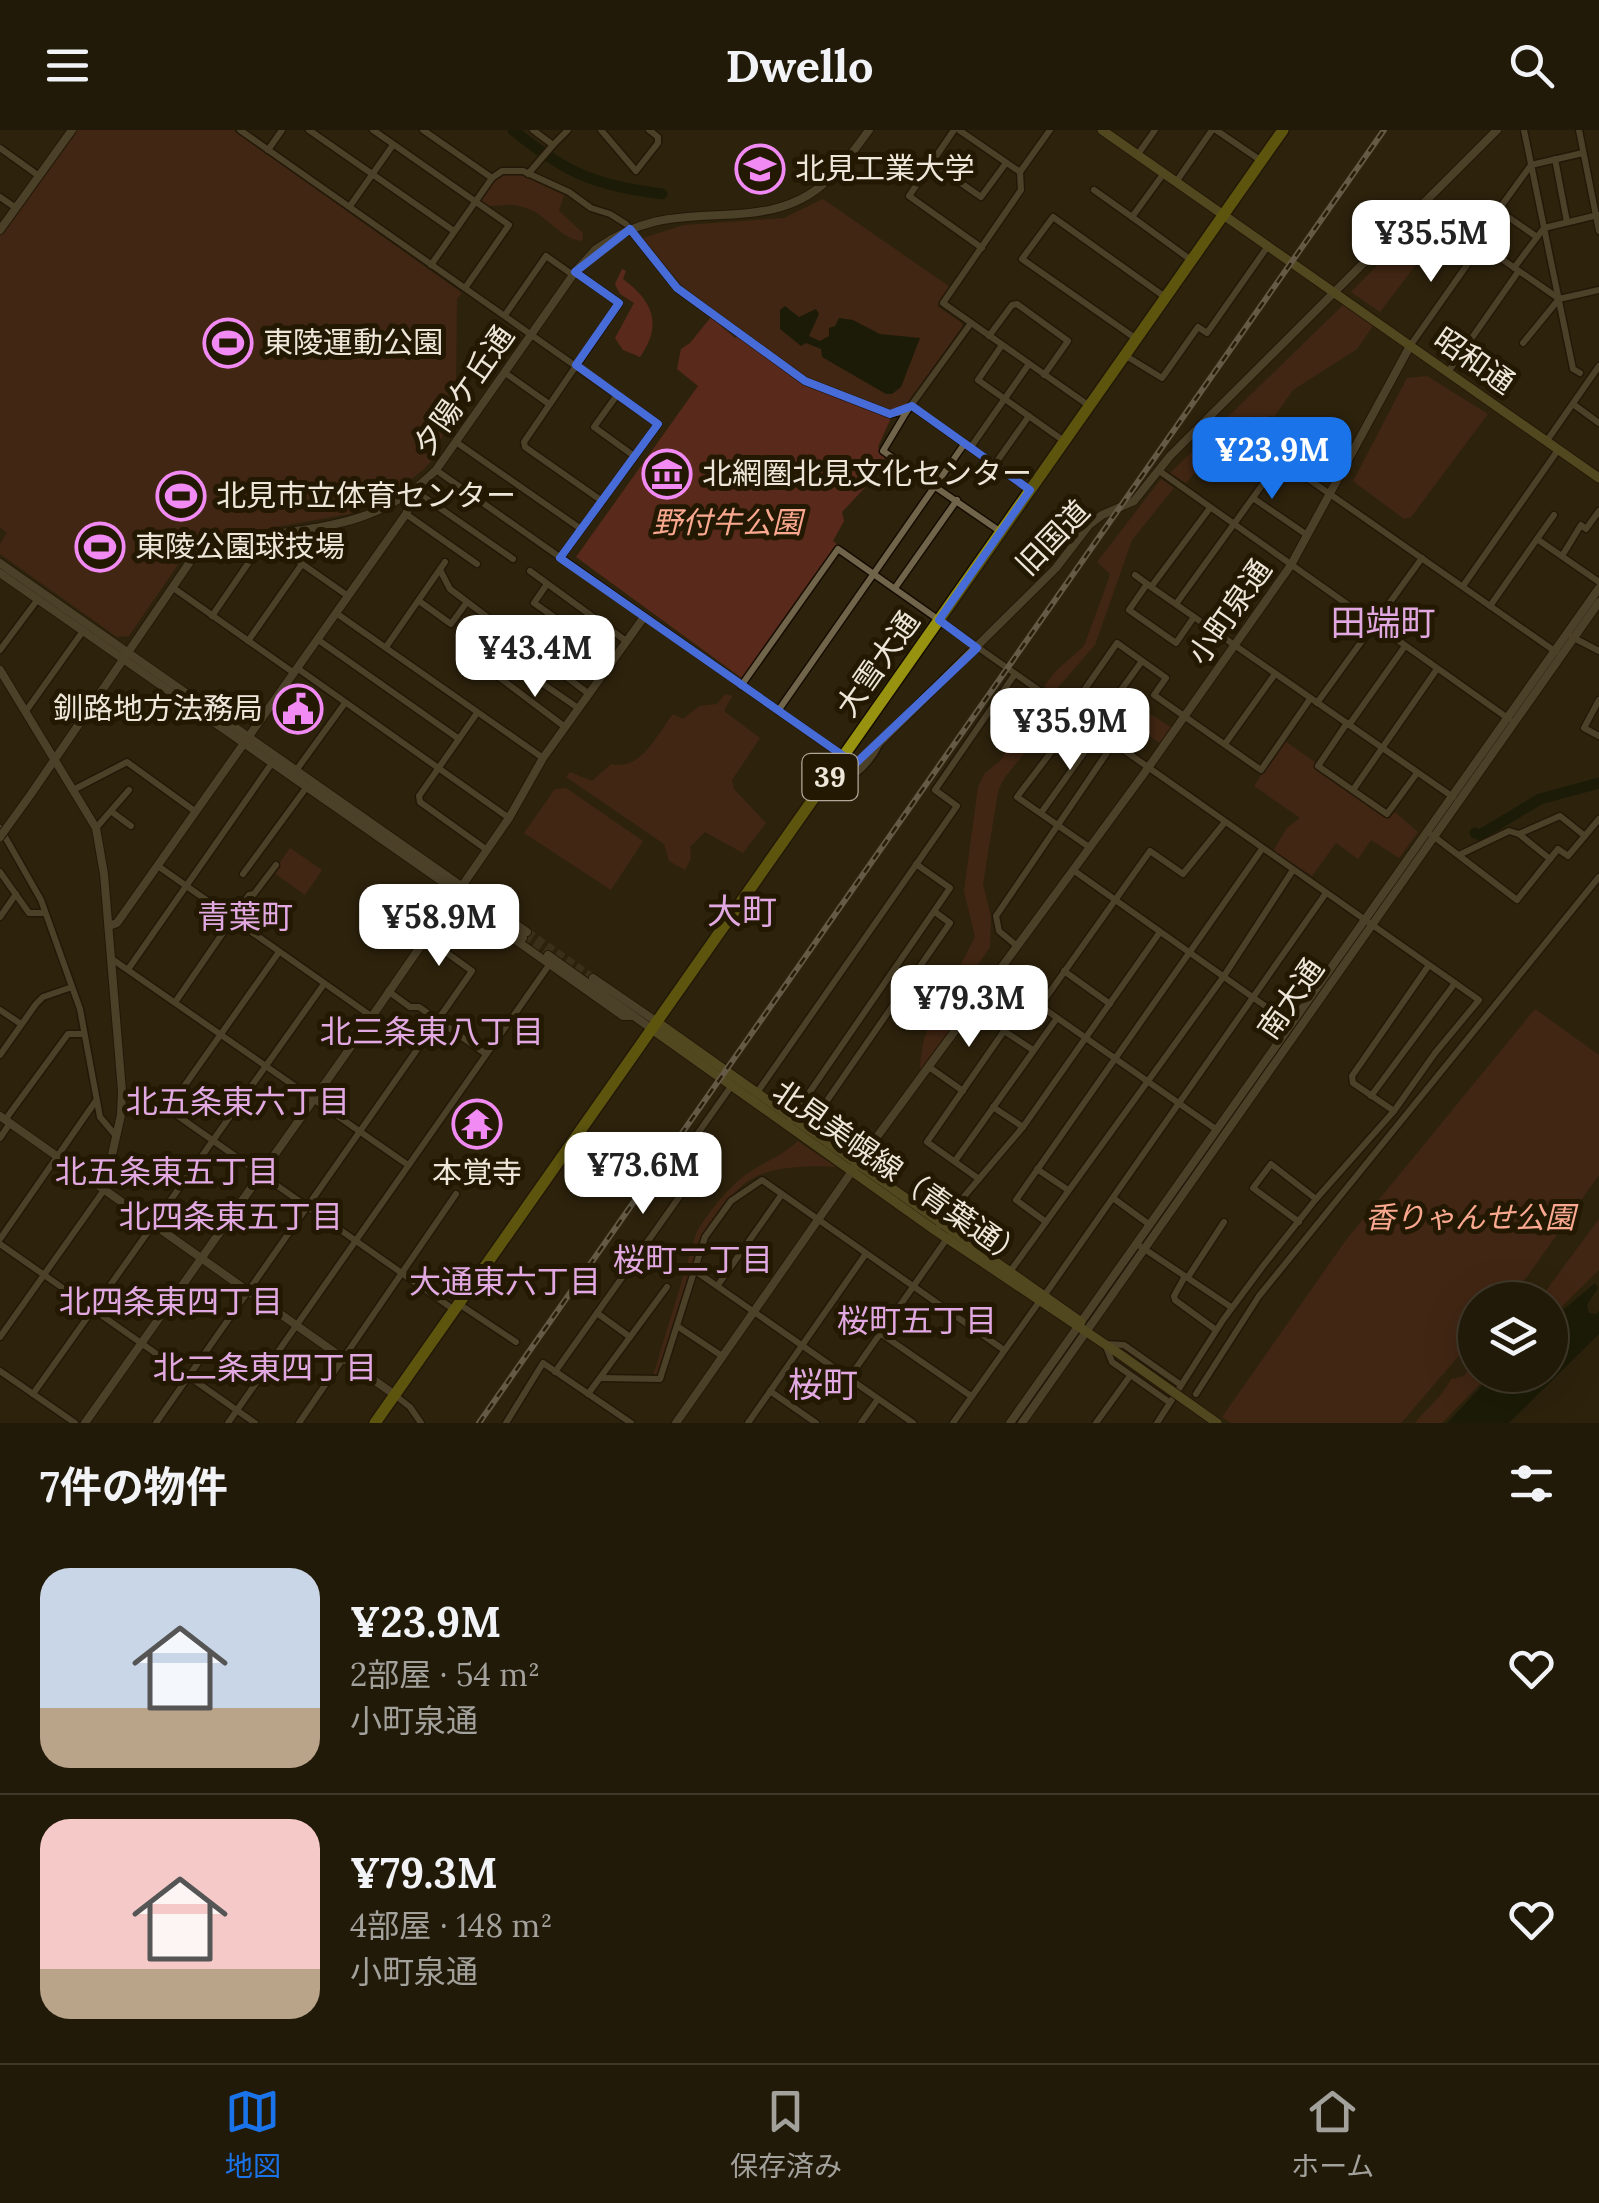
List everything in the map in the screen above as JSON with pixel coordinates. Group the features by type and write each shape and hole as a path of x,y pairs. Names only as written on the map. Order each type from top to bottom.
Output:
{"highway":[{"name":"大雪大通","path":"375,1423 1284,130"}],"main road":[{"name":"昭和通","path":"1104,130 1599,478"},
{"name":"北見美幌線（青葉通）","path":"654,1025 1217,1423"},
{"name":"北見美幌線（青葉通）","path":"789,1122 807,1129 855,1168"}],"street":[{"path":"0,230 72,130"},
{"path":"240,130 658,424 560,558"},
{"path":"268,150 282,130"},
{"path":"309,130 454,231"},
{"path":"373,130 509,226 465,288"},
{"path":"423,130 492,178"},
{"path":"534,130 551,148"},
{"path":"531,171 568,130"},
{"path":"600,130 636,171 658,142 649,130"},
{"name":"夕陽ケ丘通","path":"0,837 172,587 203,549 235,540 344,524 404,498 436,470 574,274 596,249 632,227 653,220 773,211 812,194 842,168 868,130"},
{"path":"982,248 909,196 956,130 1020,172"},
{"path":"1050,130 1020,172 1021,190 942,303 1089,406"},
{"path":"1138,154 1155,130"},
{"path":"1176,182 1214,130 1262,162"},
{"path":"1335,294 1497,130"},
{"path":"1524,130 1573,368 1580,373"},
{"path":"1579,130 1599,231"},
{"path":"350,206 393,145"},
{"path":"0,148 40,176"},
{"path":"1410,346 1531,165 1583,153"},
{"path":"1555,160 1568,222"},
{"path":"932,163 981,197 1006,163"},
{"path":"431,265 492,178 502,171 531,171 626,224 677,288 805,381 890,414 909,408 1030,490"},
{"path":"1132,217 1164,173"},
{"path":"1094,190 1191,260"},
{"path":"0,197 16,208"},
{"path":"1424,205 1559,299"},
{"path":"1498,210 1536,237"},
{"path":"1448,374 1544,228 1598,215"},
{"path":"1136,338 1022,258 1053,217 1166,297"},
{"path":"1124,356 1162,378 1198,327 1207,334 1268,246"},
{"path":"504,315 546,256 619,303 524,442 525,447 602,501"},
{"path":"1523,343 1559,299 1599,290"},
{"name":"旧国道","path":"844,757 858,764 880,744 1056,568 1089,525 1134,501 1158,470 1335,294"},
{"path":"989,336 1012,305 1017,304 1068,341 1044,375"},
{"path":"971,323 909,408 884,451 1001,532"},
{"path":"1002,345 978,380 1064,442"},
{"name":"小町泉通","path":"676,1423 855,1168 1235,646 1290,565 1410,346"},
{"path":"778,711 936,486 1029,364"},
{"path":"1546,442 1598,369"},
{"path":"504,372 549,404"},
{"path":"617,395 594,426 634,456"},
{"path":"1573,404 1599,423"},
{"path":"995,464 1029,416"},
{"path":"1254,441 1558,654"},
{"path":"456,442 582,529"},
{"path":"1462,586 1558,450"},
{"path":"1176,604 1281,458"},
{"path":"436,470 844,757"},
{"path":"1158,470 1511,720"},
{"path":"108,926 117,923 421,495 513,559"},
{"path":"404,498 407,511 477,564"},
{"path":"1253,498 1307,534"},
{"path":"895,588 956,500"},
{"path":"1194,617 1176,643 1129,610 1210,508"},
{"path":"1562,556 1581,526 1586,529 1599,511"},
{"path":"1490,606 1554,515"},
{"path":"275,534 276,545"},
{"path":"1537,539 1599,585"},
{"path":"212,616 260,546 276,545 348,596"},
{"path":"742,686 838,549 1480,1000 1232,1307 1157,1423"},
{"path":"1069,712 1117,643 1166,678 1154,695 1261,770 1422,558"},
{"path":"0,563 83,631 125,656"},
{"path":"248,641 302,564"},
{"path":"386,647 443,566 450,589 589,694"},
{"path":"530,571 626,642"},
{"path":"0,573 40,596 525,935"},
{"path":"1135,575 1455,798"},
{"path":"547,584 534,603 614,659"},
{"name":"南大通","path":"1010,1423 1140,1246 1558,654 1599,585"},
{"path":"172,587 509,818"},
{"path":"0,650 40,596"},
{"path":"419,601 450,624 467,602"},
{"name":"南大通","path":"1570,636 1599,602"},
{"path":"336,613 543,758"},
{"path":"85,1423 426,938 509,818 543,758 644,617"},
{"path":"510,636 522,620 601,676"},
{"path":"26,711 83,631"},
{"path":"1570,636 1599,651"},
{"path":"317,640 459,738"},
{"path":"1406,646 1318,766 1387,814 1417,773"},
{"path":"565,727 488,669 498,653 578,708"},
{"path":"1041,813 1142,661"},
{"path":"1353,790 1437,669"},
{"path":"0,670 96,828 122,1092 104,1190 0,1337"},
{"path":"754,1098 957,806 935,790 1015,674"},
{"path":"1225,744 1274,674"},
{"path":"1599,700 1584,728 1599,736"},
{"path":"294,774 345,702"},
{"path":"476,712 419,796 420,802 486,850"},
{"path":"1077,718 1017,797 1089,847"},
{"path":"246,741 272,764 294,774 306,788 459,889 466,906 549,960 623,1016 634,1016 654,1025"},
{"path":"814,800 852,778 880,744"},
{"path":"1017,946 999,931 996,916 1113,744"},
{"path":"75,789 127,762 196,812"},
{"path":"129,968 272,764"},
{"path":"243,874 306,788"},
{"path":"96,828 128,790"},
{"path":"112,812 130,826"},
{"path":"1520,834 1560,816 1584,836"},
{"path":"1430,834 1516,900 1558,849 1568,856 1599,819"},
{"path":"1040,1006 1150,851 1183,874 1225,822"},
{"path":"0,828 45,913 80,1009 100,1117 116,1136"},
{"path":"1459,855 1509,831 1520,834 1550,859"},
{"path":"1046,1222 1016,1200 1262,849"},
{"path":"789,1122 950,888 916,864"},
{"path":"176,1001 233,918 276,865"},
{"path":"158,866 371,1016"},
{"path":"1073,870 1294,1026"},
{"path":"1007,1276 1224,976 1293,870"},
{"path":"0,872 29,913 45,913"},
{"path":"1196,1394 1259,1296 1599,876"},
{"path":"953,1423 1326,893"},
{"path":"0,917 16,894"},
{"path":"807,1129 950,923 935,912"},
{"path":"938,1228 1023,1127 1160,932"},
{"path":"156,1423 472,972 426,938"},
{"path":"279,952 168,1109 403,1275 516,1342"},
{"path":"112,960 129,968 408,1165"},
{"path":"228,1423 549,960"},
{"path":"1394,1111 1353,1083 1352,1076 1429,965"},
{"path":"1064,971 1110,1004"},
{"path":"996,975 1217,1130"},
{"path":"593,978 654,1025"},
{"path":"1372,1096 1455,983"},
{"path":"34,1394 324,984"},
{"path":"0,1054 43,997 72,987"},
{"path":"388,991 486,1054"},
{"path":"0,1010 20,1024"},
{"path":"955,1161 1057,1018"},
{"name":"南大通","path":"1140,1246 1150,1225 1294,1026"},
{"path":"979,1178 927,1142 1004,1031 1033,1050"},
{"path":"0,1138 5,1120 62,1040 68,1034 84,1034"},
{"path":"929,1067 963,1091"},
{"path":"555,1372 688,1186 679,1160 733,1083"},
{"path":"96,1101 0,1242 254,1423"},
{"path":"993,1107 1023,1127"},
{"path":"5,1120 344,1358 410,1407 421,1423"},
{"path":"1299,1222 1254,1188 1271,1164 1316,1199"},
{"path":"1037,1169 1068,1190"},
{"path":"600,1378 660,1380 705,1238 731,1202 762,1180 1004,1350"},
{"path":"299,1423 456,1194"},
{"path":"718,1286 782,1194"},
{"path":"1113,1198 1150,1225"},
{"path":"1216,1330 1174,1296 1224,1222"},
{"path":"849,1378 949,1235"},
{"path":"1140,1246 1232,1307"},
{"path":"748,1423 865,1255"},
{"path":"694,1270 914,1423"},
{"path":"588,1394 666,1287"},
{"path":"597,1313 630,1336"},
{"path":"677,1326 722,1356"},
{"name":"南大通","path":"1022,1423 1081,1327"},
{"path":"880,1333 971,1396"},
{"path":"1169,1402 1112,1362 1104,1344 1124,1345 1180,1385"},
{"path":"506,1423 543,1364 632,1423"},
{"path":"0,1371 75,1423"},
{"path":"1096,1423 1130,1376"},
{"path":"770,1391 816,1423"},
{"path":"861,1423 878,1399"},
{"path":"611,1423 618,1414"}],"highlighted area":[{"path":"630,229 677,288 805,381 890,414 912,406 1030,490 939,620 977,648 855,764 560,558 658,424 576,365 619,303 575,272"}],"green space":[{"name":"東陵運動公園","path":"75,130 233,130 462,293 457,299 456,388 437,455 424,469 390,496 349,514 204,540 188,550 129,636 117,637 0,554 0,544 7,533 0,527 0,236"},
{"path":"515,172 564,195 559,211 583,233 582,241 566,236 526,208 488,206 480,200 494,182"},
{"name":"野付牛公園","path":"823,199 950,287 937,306 962,323 962,327 907,404 890,411 878,447 886,455 874,478 842,512 844,521 833,541 838,545 743,679 576,557 698,386 677,369 681,349 711,317 735,338 741,331 684,288 643,238 684,225 784,218"},
{"path":"1428,213 1446,225 1380,312 1351,292"},
{"path":"622,269 626,271 623,279 642,296 651,314 651,334 640,357 623,350 615,338 634,303 620,294 615,284"},
{"path":"1343,305 1373,326 1357,349 1293,390 1274,417 1269,415 1265,420 1255,416 1245,423 1186,483 1170,473"},
{"path":"1427,376 1488,414 1411,517 1404,519 1353,481 1407,378"},
{"path":"1161,479 1174,488 1132,540 1095,645 1053,693 1044,686 1084,646 1108,581 1110,574 1097,562"},
{"path":"1039,693 1048,699 1030,744 998,792 983,884 991,917 990,947 947,1010 956,1023 920,1076 931,1019 975,937 964,891 978,787 984,774 1001,760"},
{"path":"725,694 732,696 724,711 760,738 732,780 734,789 766,823 743,853 705,832 690,847 691,858 685,870 669,861 664,844 566,777 570,772 592,781 611,764 631,762 648,749 673,714 683,719 699,706 717,704"},
{"path":"1135,704 1175,730 1164,746 1138,728 1121,750 1109,741"},
{"path":"1285,741 1389,818 1395,812 1418,832 1399,858 1371,840 1358,859 1336,843 1312,876 1273,851 1287,828 1300,818 1254,786"},
{"path":"566,788 643,841 611,890 524,833 555,789"},
{"path":"290,848 322,870 305,895 273,872"},
{"name":"香りゃんせ公園","path":"1535,1009 1599,1055 1599,1175 1522,1282 1458,1282 1458,1357 1401,1423 1231,1423 1222,1417 1346,1240"},
{"path":"798,1141 836,1167 777,1170 759,1175 738,1189 706,1236 683,1295 659,1378 652,1379 697,1231 737,1182"},
{"path":"1599,1219 1599,1270 1568,1300 1568,1282 1552,1282"},
{"path":"1458,1377 1458,1392 1472,1392 1442,1423 1415,1423 1438,1397 1451,1379"}],"shaded area":[{"path":"785,306 799,317 816,309 819,314 809,336 820,341 829,336 829,328 839,318 853,320 880,334 920,338 901,387 886,394 822,357 821,349 806,343 801,346 780,329 780,310"},
{"path":"1595,1283 1598,1288 1587,1305 1589,1313 1599,1311 1599,1334 1568,1365 1568,1306"},
{"path":"1476,1392 1540,1392 1509,1423 1447,1423"}],"waterway":[{"path":"513,130 582,175 662,194"},
{"path":"1475,833 1480,835 1540,799 1599,783"}],"tunnel":[{"path":"527,932 593,978"},
{"path":"523,938 548,955"}],"railway":[{"path":"479,1423 1384,130"}],"place":[{"name":"北見工業大学","path":"760,169"},
{"name":"東陵運動公園","path":"228,343"},
{"name":"北網圏北見文化センター","path":"667,474"},
{"name":"北見市立体育センター","path":"181,496"},
{"name":"東陵公園球技場","path":"100,547"},
{"name":"釧路地方法務局","path":"298,709"},
{"name":"本覚寺","path":"477,1124"}],"district":[{"name":"田端町","path":"1383,623"},
{"name":"大町","path":"742,912"},
{"name":"青葉町","path":"245,917"},
{"name":"北三条東八丁目","path":"432,1032"},
{"name":"北五条東六丁目","path":"238,1102"},
{"name":"北五条東五丁目","path":"167,1172"},
{"name":"北四条東五丁目","path":"231,1217"},
{"name":"桜町二丁目","path":"693,1260"},
{"name":"大通東六丁目","path":"505,1282"},
{"name":"北四条東四丁目","path":"171,1302"},
{"name":"桜町五丁目","path":"917,1321"},
{"name":"北二条東四丁目","path":"265,1368"},
{"name":"桜町","path":"823,1385"}]}
